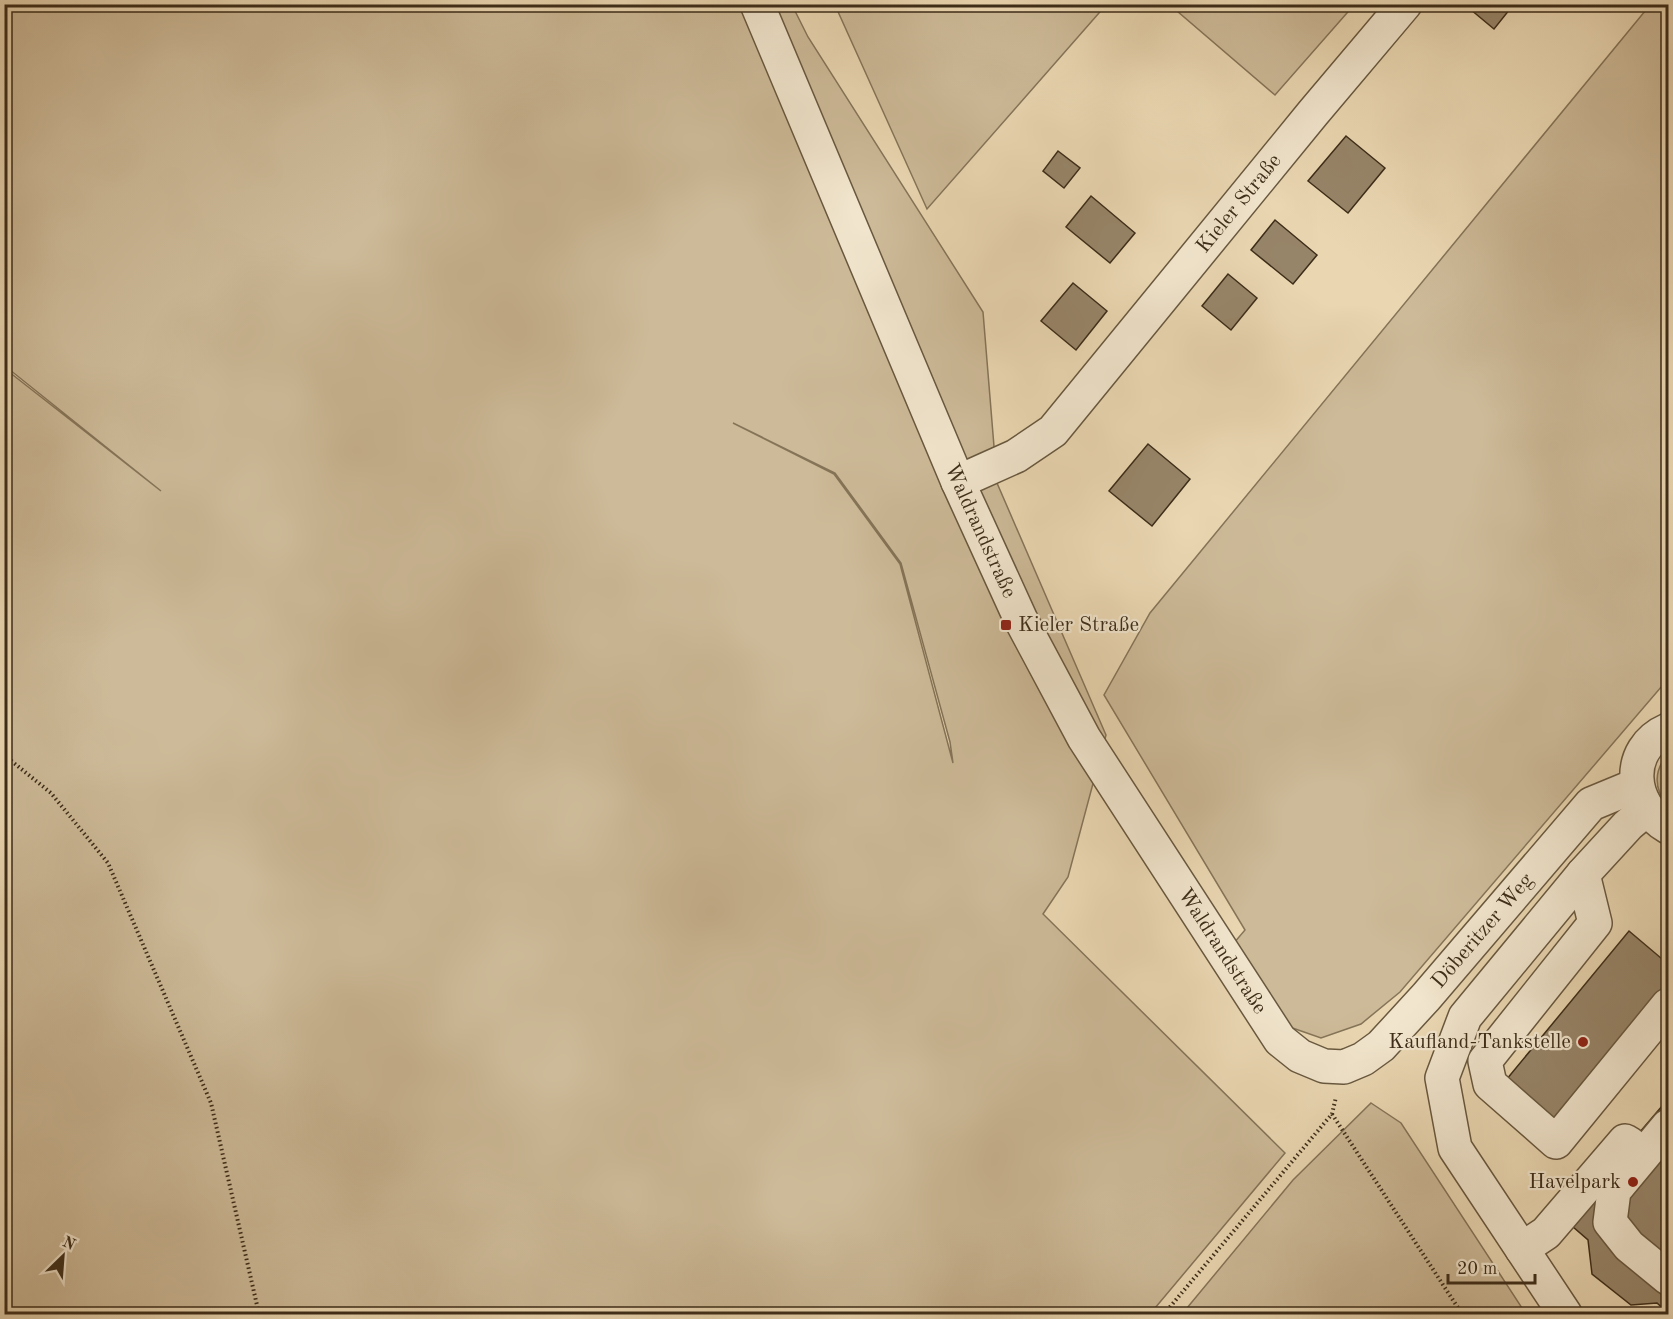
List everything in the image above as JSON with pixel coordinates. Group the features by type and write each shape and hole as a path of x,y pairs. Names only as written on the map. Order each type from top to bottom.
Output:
{"street":[{"name":"Waldrandstraße","path":"757,4 958,482 1021,620 1091,748 1280,1040 1299,1056 1324,1066"},
{"name":"Kieler Straße","path":"958,482 1016,456 1053,431 1405,4"},
{"path":"1565,1314 1455,1148 1442,1078 1465,1017 1583,874 1628,825 1651,807 1637,769 1652,741 1668,730"},
{"name":"Döberitzer Weg","path":"1324,1066 1344,1067 1363,1059 1381,1046 1426,997 1591,804 1651,807"},
{"path":"1583,874 1595,923 1485,1061 1490,1084 1556,1142 1668,1005"},
{"path":"1668,1126 1614,1191 1610,1222 1635,1241 1668,1278"},
{"path":"1522,1249 1546,1233 1624,1141 1629,1144"},
{"path":"1668,1153 1630,1199 1628,1218 1635,1241 1668,1257"}],"path":[{"path":"4,755 51,794 108,863 211,1103 259,1314"},
{"path":"1164,1314 1332,1114 1462,1314"}],"shaded area":[{"path":"5,5 792,5 808,37 983,312 997,483 1106,735 1068,877 1043,914 1285,1153 1150,1314 5,1314 4,368 161,491 5,366","holes":["733,423 835,473 901,563 950,742 953,763 900,564 834,474"]},
{"path":"835,5 1106,5 927,209"},
{"path":"1170,5 1354,5 1275,95"},
{"path":"1650,5 1668,5 1668,679 1400,992 1361,1024 1321,1038 1284,1025 1228,950 1245,930 1104,695 1150,613"},
{"path":"1668,754 1668,805 1660,793 1657,780 1660,766"},
{"path":"1371,1103 1401,1123 1526,1314 1182,1314 1293,1180"}],"building":[{"path":"1464,4 1514,4 1494,29"},
{"path":"1346,136 1385,168 1348,213 1308,181"},
{"path":"1058,151 1080,168 1064,188 1043,171"},
{"path":"1091,196 1135,233 1110,263 1066,227"},
{"path":"1275,220 1317,255 1293,284 1251,250"},
{"path":"1228,274 1257,298 1231,330 1202,306"},
{"path":"1073,283 1107,311 1076,350 1041,321"},
{"path":"1148,444 1190,479 1152,526 1109,491"},
{"name":"Kaufland-Tankstelle","path":"1629,931 1668,964 1668,993 1551,1135 1497,1091"},
{"name":"Havelpark","path":"1668,1099 1668,1313 1657,1303 1631,1305 1592,1274 1588,1240 1565,1220"}],"place":[{"name":"Kieler Straße","path":"1006,625"},
{"name":"Kaufland-Tankstelle","path":"1583,1042"},
{"name":"Havelpark","path":"1633,1182"}]}
